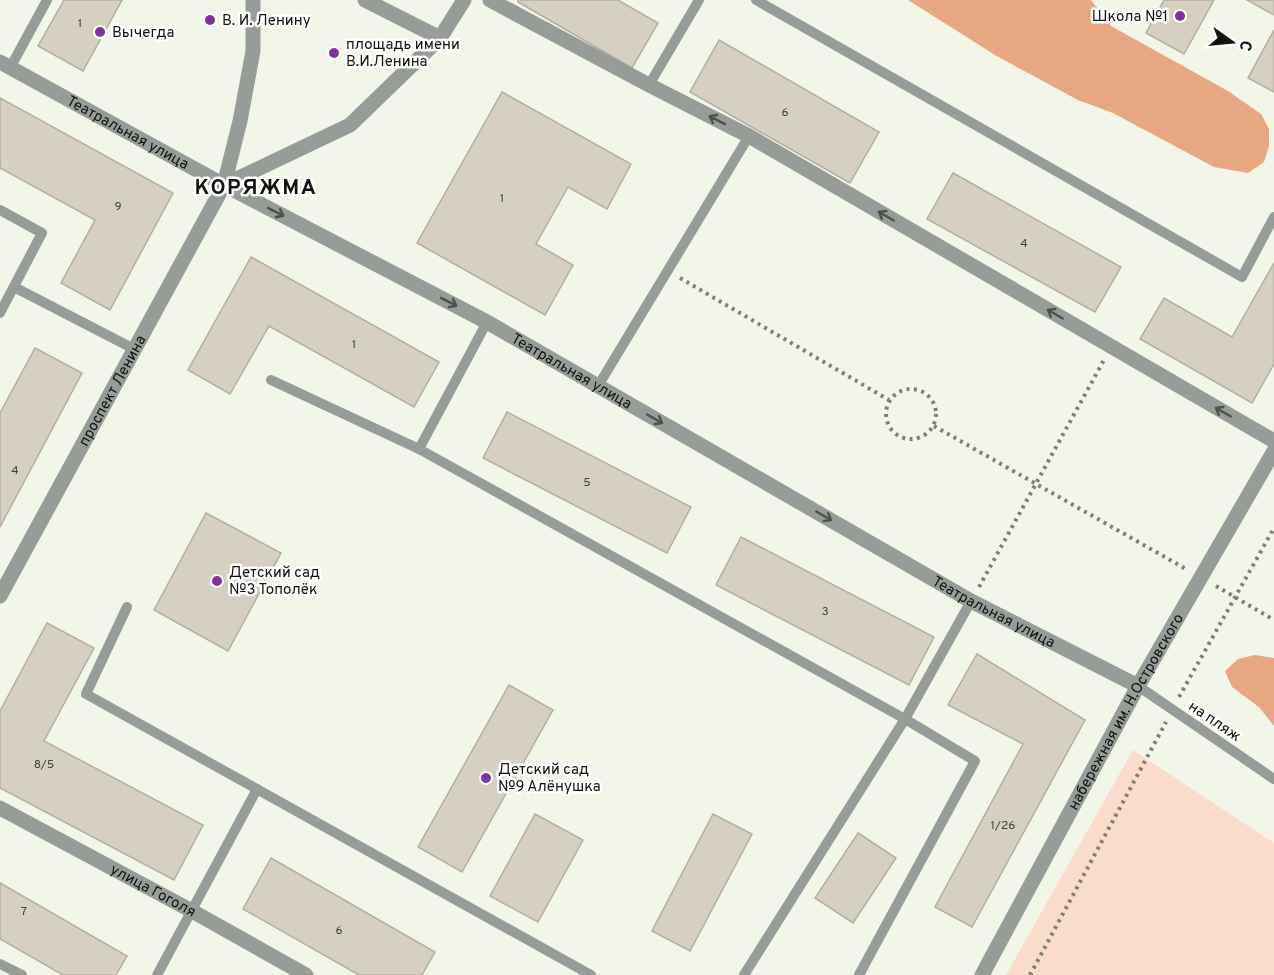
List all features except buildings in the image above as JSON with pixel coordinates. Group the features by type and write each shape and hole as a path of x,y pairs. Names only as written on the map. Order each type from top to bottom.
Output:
{"street":[{"path":"224,185 240,121 253,51 253,0"},
{"path":"365,0 440,38"},
{"path":"224,185 350,125 440,38 464,0"},
{"path":"490,0 749,136 1274,441"},
{"name":"Театральная улица","path":"5,65 224,185 487,322 971,601 1138,687"},
{"name":"проспект Ленина","path":"0,596 224,185"},
{"name":"набережная им. Н.Островского","path":"982,975 1138,687 1274,451"},
{"name":"улица Гоголя","path":"0,808 306,975"}],"lane":[{"path":"5,65 47,0"},
{"path":"649,85 699,0"},
{"path":"756,0 1242,277 1274,218"},
{"path":"598,386 749,136"},
{"path":"0,210 42,233 0,313"},
{"path":"14,287 134,349"},
{"path":"419,448 487,322"},
{"path":"271,380 419,448 905,719 975,761 859,975"},
{"path":"744,975 905,719 971,601"},
{"path":"127,607 87,694 591,975"},
{"name":"на пляж","path":"1138,687 1274,779"},
{"path":"156,975 257,789"},
{"path":"0,963 22,975"}],"path":[{"path":"668,271 889,400"},
{"path":"971,601 1112,347"},
{"path":"911,388 927,394 936,409 934,426 919,439 900,438 888,425 885,416 889,400 903,390 911,388"},
{"path":"934,426 1274,620"},
{"path":"1030,975 1172,710 1274,528"}],"shaded area":[{"path":"908,0 1091,0 1111,26 1228,91 1261,114 1269,129 1269,146 1264,162 1248,173 1214,167 1113,113 1078,100 995,55"},
{"path":"1255,655 1274,658 1274,726 1259,707 1232,687 1225,671 1238,659"},
{"path":"1133,750 1274,843 1274,975 1006,975"}],"place":[{"name":"Школа №1","path":"1180,16"},
{"name":"В. И. Ленину","path":"210,20"},
{"name":"Вычегда","path":"100,32"},
{"name":"площадь имени В.И.Ленина","path":"334,53"},
{"name":"Детский сад №3 Тополёк","path":"217,581"},
{"name":"Детский сад №9 Алёнушка","path":"486,778"}],"district":[{"name":"КОРЯЖМА","path":"256,187"}]}
